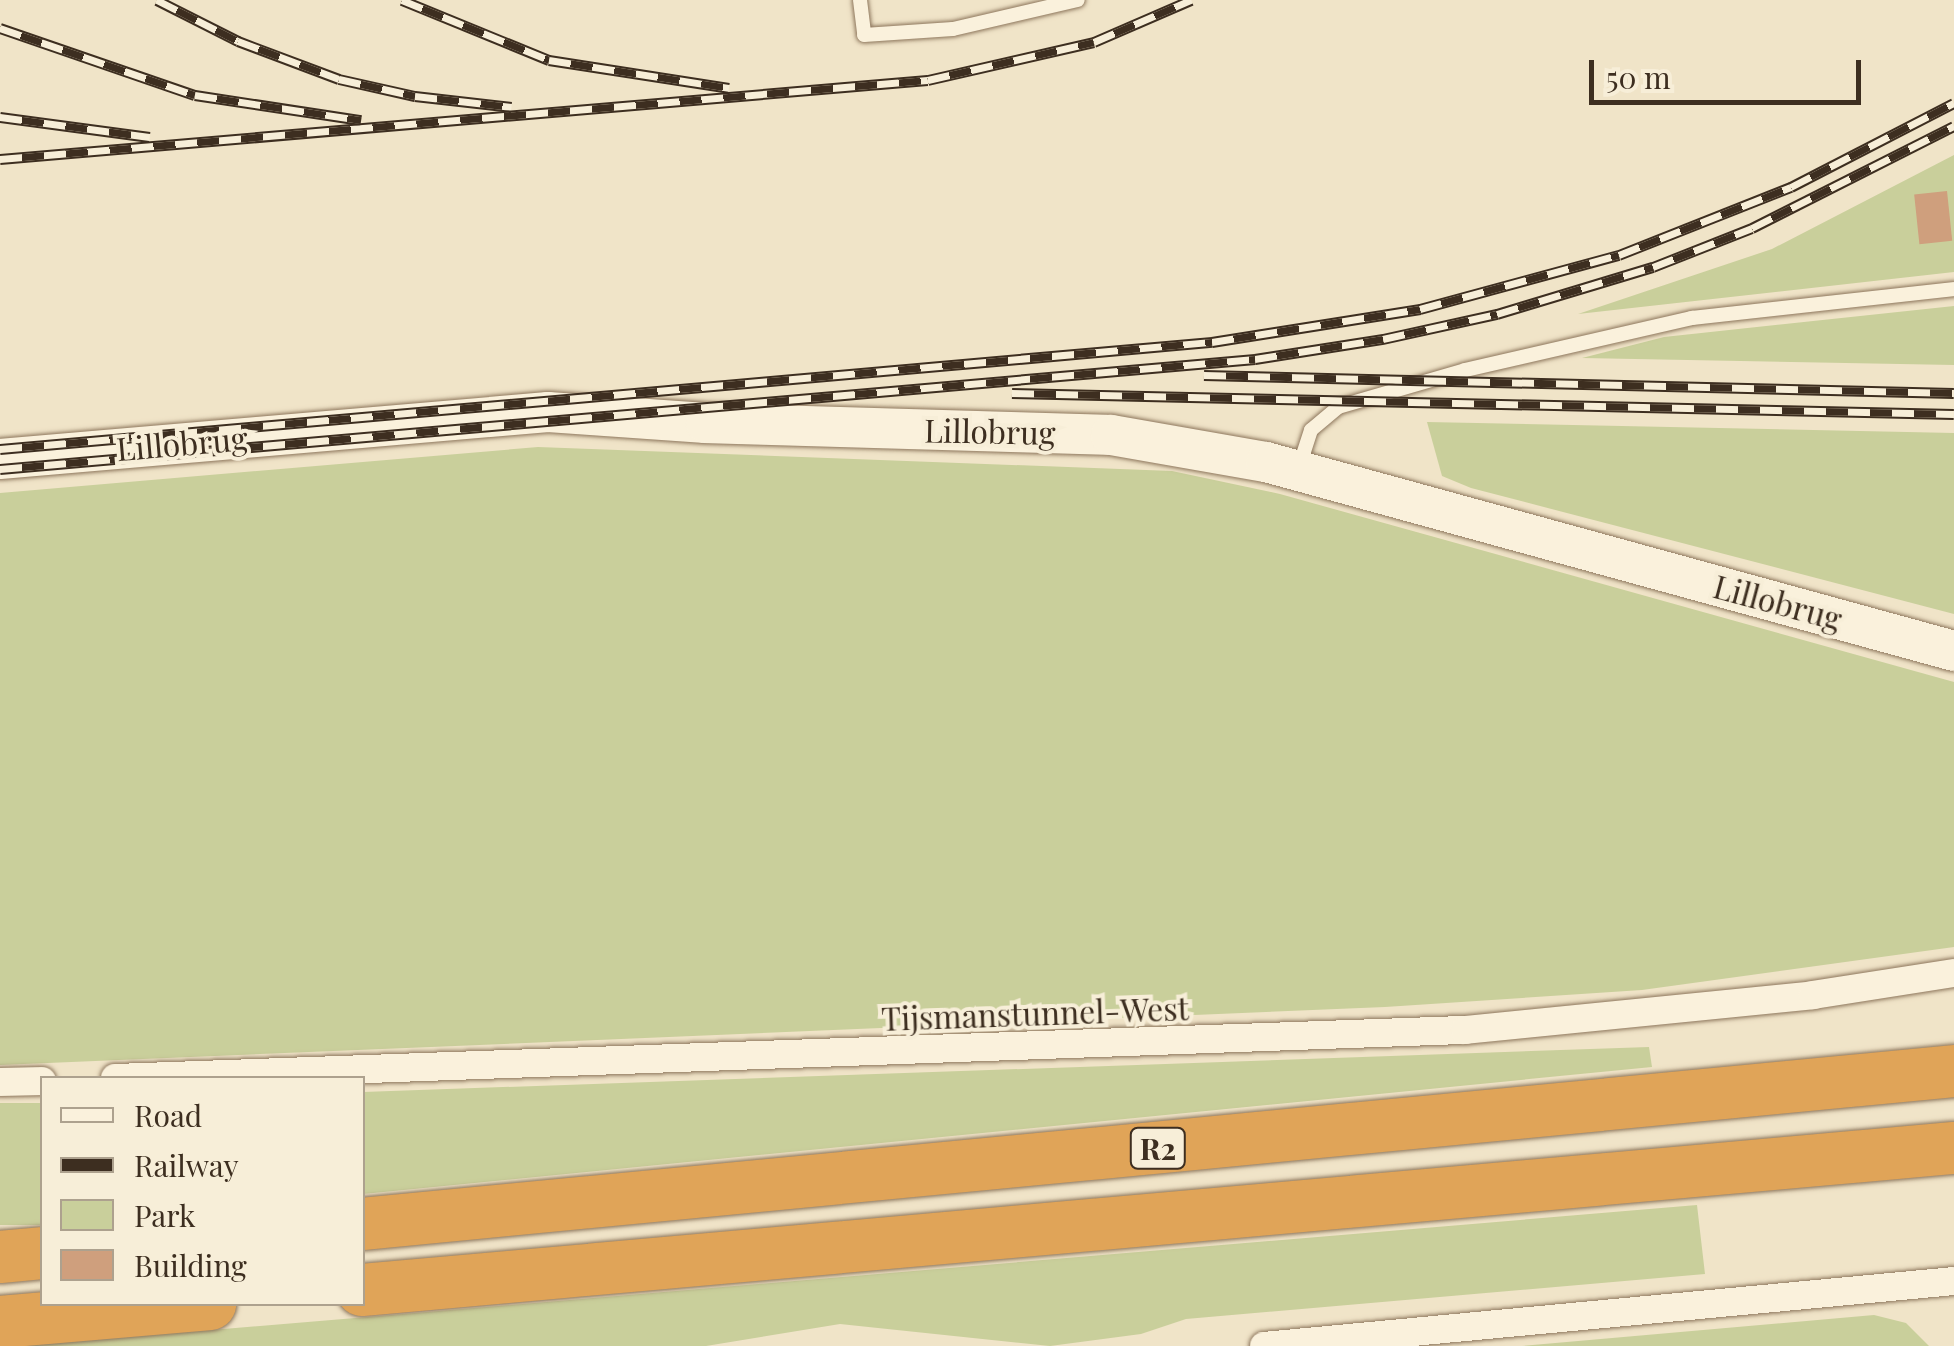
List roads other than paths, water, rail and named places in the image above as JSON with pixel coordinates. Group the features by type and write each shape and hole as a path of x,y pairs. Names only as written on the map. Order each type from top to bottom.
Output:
{"highway":[{"name":"R2","path":"365,1224 1954,1070"},
{"name":"R2","path":"365,1290 1954,1148"},
{"path":"0,1257 40,1253"},
{"path":"0,1322 187,1306"}],"street":[{"name":"Lillobrug","path":"0,458 548,412 706,424 1111,434 1298,470 1954,651"},
{"name":"Tijsmanstunnel-West","path":"171,1076 1465,1030 1814,995 1954,973"},
{"path":"0,1082 40,1081"},
{"path":"1264,1346 1954,1281"}],"lane":[{"path":"860,0 864,35 970,26 1078,0"},
{"path":"1298,470 1322,416 1466,370 1692,318 1954,289"}],"railway":[{"path":"157,0 238,41 339,79 415,96 511,107"},
{"path":"402,0 549,60 729,88"},
{"path":"0,159 928,80 1094,42 1191,0"},
{"path":"0,28 195,95 361,120"},
{"path":"0,449 1212,342 1420,309 1619,255 1791,187 1954,103"},
{"path":"0,117 150,137"},
{"path":"0,469 1255,359 1383,339 1497,314 1653,267 1752,228 1954,126"},
{"path":"1204,375 1954,393"},
{"path":"1012,393 1954,414"}]}
